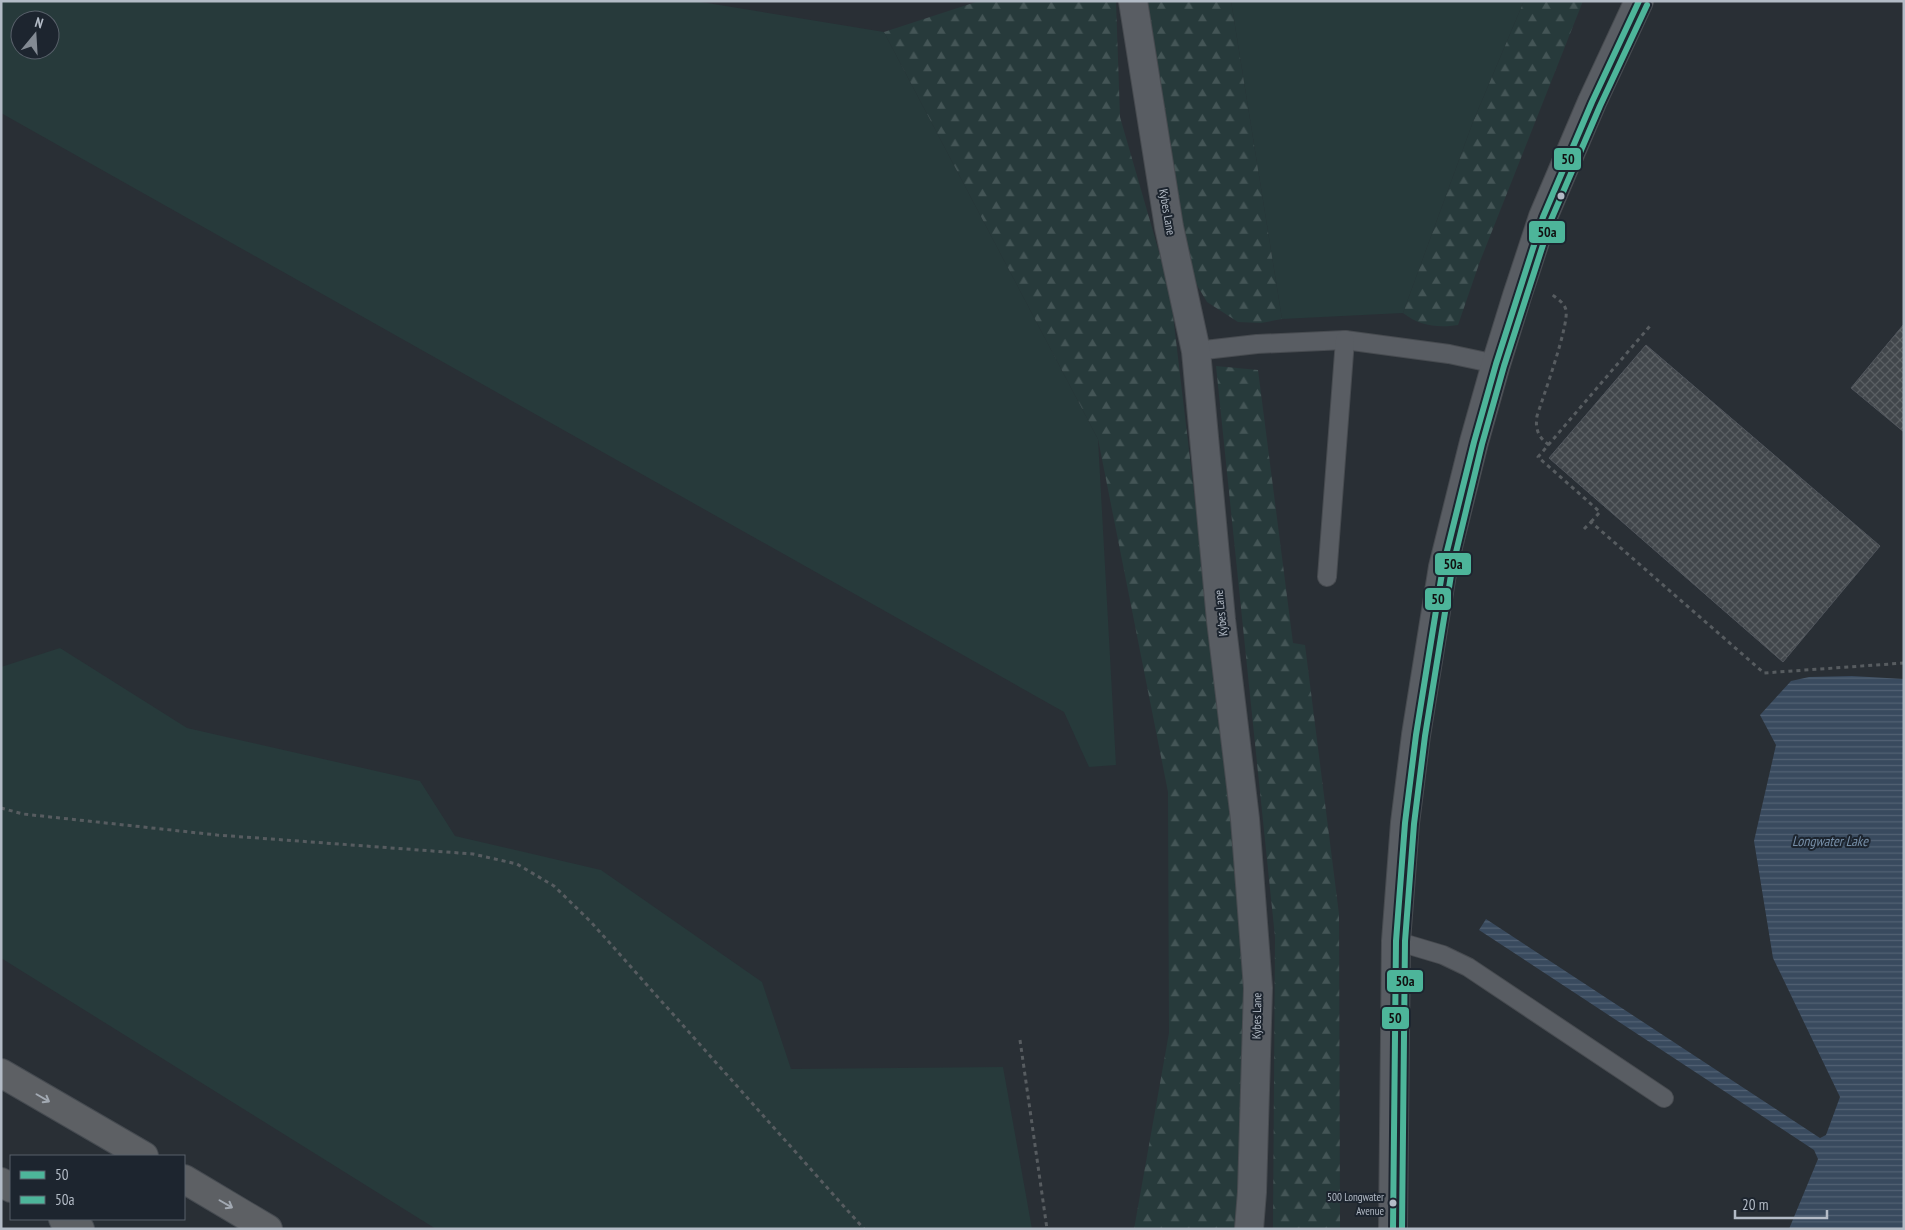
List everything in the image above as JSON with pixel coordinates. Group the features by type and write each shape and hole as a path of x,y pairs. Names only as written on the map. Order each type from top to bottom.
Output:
{"highway":[{"path":"1,1073 142,1155"},
{"path":"185,1180 268,1229"},
{"path":"65,1220 80,1229"}],"street":[{"name":"Kybes Lane","path":"1133,1 1169,226 1196,351 1221,620 1245,819 1258,988 1252,1192 1249,1229"},
{"path":"1393,1229 1396,941 1405,823 1416,735 1443,567 1474,442 1496,364 1543,217 1592,102 1640,1"}],"lane":[{"path":"1327,577 1345,340"},
{"path":"1196,351 1257,344 1345,340 1449,354 1496,364"},
{"path":"1396,941 1444,955 1468,967 1664,1098"}],"path":[{"path":"1548,445 1538,435 1536,426 1537,416 1562,335 1566,310 1561,302 1550,293"},
{"path":"1584,529 1600,512 1538,457 1650,326"},
{"path":"1591,522 1764,672 1904,663"},
{"path":"1,808 23,814 217,835 473,854 517,864 554,886 591,922 864,1229"},
{"path":"1020,1040 1047,1229"}],"green space":[{"path":"1,1 695,1 884,32 1098,439 1116,765 1089,767 1064,712 1,113"},
{"path":"979,1 1116,1 1120,117 1170,290 1245,923 1238,1229 1134,1229 1169,1033 1168,792 1098,439 884,32"},
{"path":"1148,1 1231,1 1282,319 1261,323 1238,322 1207,302 1188,270"},
{"path":"1231,1 1524,1 1473,122 1403,313 1282,319"},
{"path":"1524,1 1583,1 1479,264 1458,325 1436,326 1422,323 1403,313 1473,122"},
{"path":"1216,366 1258,370 1293,643 1305,645 1339,914 1340,1229 1273,1229 1275,937"},
{"path":"60,648 187,728 420,781 455,836 601,870 762,982 791,1069 1003,1067 1032,1229 436,1229 1,958 1,667"}],"water":[{"name":"Longwater Lake","path":"1852,676 1904,679 1904,1229 1789,1229 1818,1159 1814,1150 1479,930 1486,919 1820,1138 1826,1135 1840,1097 1773,958 1754,841 1776,745 1760,715 1791,681 1809,677"}],"building":[{"path":"1904,324 1904,432 1851,388"},
{"path":"1646,345 1880,546 1783,662 1549,458"}],"transit line":[{"name":"50","path":"1393,1229 1396,941 1405,823 1416,735 1443,567 1474,442 1496,364 1543,217 1592,102 1639,1"},
{"name":"50a","path":"1402,1229 1405,941 1414,824 1425,736 1452,569 1482,444 1504,366 1551,220 1600,106 1647,5"}],"place":[{"name":"500 Longwater Avenue","path":"1393,1203"}]}
